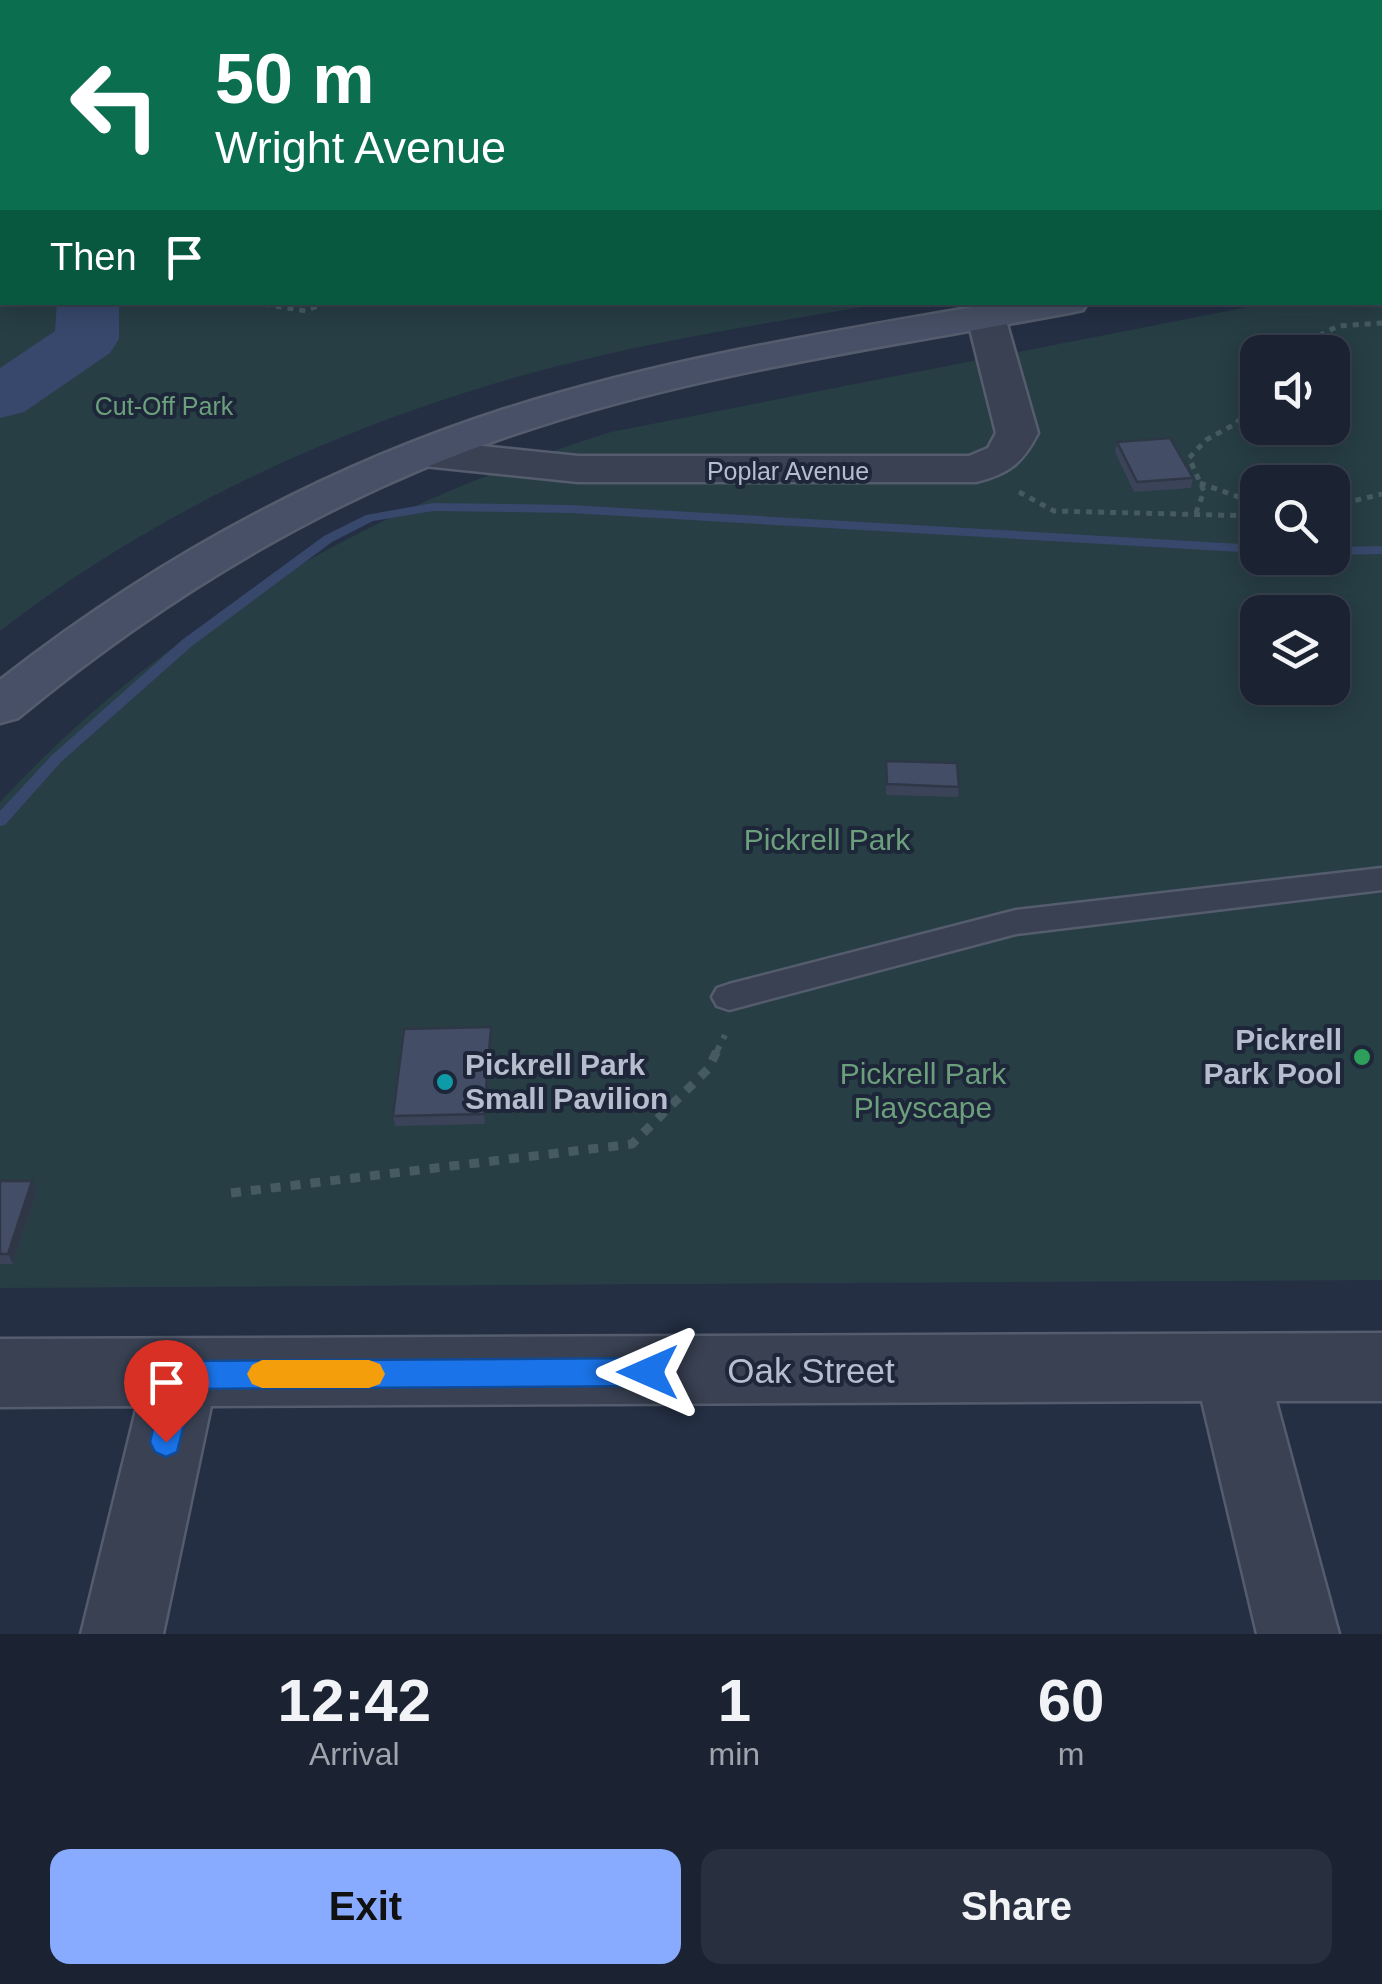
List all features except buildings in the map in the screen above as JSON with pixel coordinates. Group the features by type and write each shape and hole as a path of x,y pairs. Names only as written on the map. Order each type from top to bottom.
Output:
{"main road":[{"path":"0,706 55,660 173,576 293,510 424,453 518,419 643,385 1053,305"}],"street":[{"path":"976,469 1005,456 1017,433 986,318"},
{"name":"Poplar Avenue","path":"424,453 578,469 976,469"},
{"name":"Oak Street","path":"0,1373 1382,1367"},
{"path":"1231,1368 1298,1634"},
{"path":"122,1634 181,1375"}],"lane":[{"path":"729,997 1016,922 1382,879"}],"path":[{"path":"270,305 306,311 319,305"},
{"path":"1320,335 1338,326 1382,323"},
{"path":"1196,513 1204,491 1189,458 1206,440 1240,421"},
{"path":"976,469 1054,511 1240,515"},
{"path":"1200,482 1240,497"},
{"path":"1350,502 1382,494"},
{"path":"231,1192 632,1144 708,1070 732,1024 729,997"}],"green space":[{"name":"Cut-Off Park","path":"0,305 874,305 599,356 410,411 266,470 196,505 128,544 0,631"},
{"name":"Pickrell Park","path":"1258,305 1382,305 1382,1280 0,1288 0,802 65,737 206,624 359,533 524,461 611,432"}],"waterway":[{"path":"0,398 87,339 88,305"},
{"path":"0,821 56,759 187,643 328,539 370,518 433,507 570,509 1240,548"},
{"path":"1350,551 1382,550"}],"slow traffic":[{"path":"262,1374 369,1374"}],"place":[{"name":"Pickrell Park Pool","path":"1362,1057"},
{"name":"Pickrell Park Small Pavilion","path":"445,1082"}],"route":[{"path":"166,1442 181,1375 648,1372"}],"park label":[{"name":"Pickrell Park Playscape","path":"923,1091"}]}
